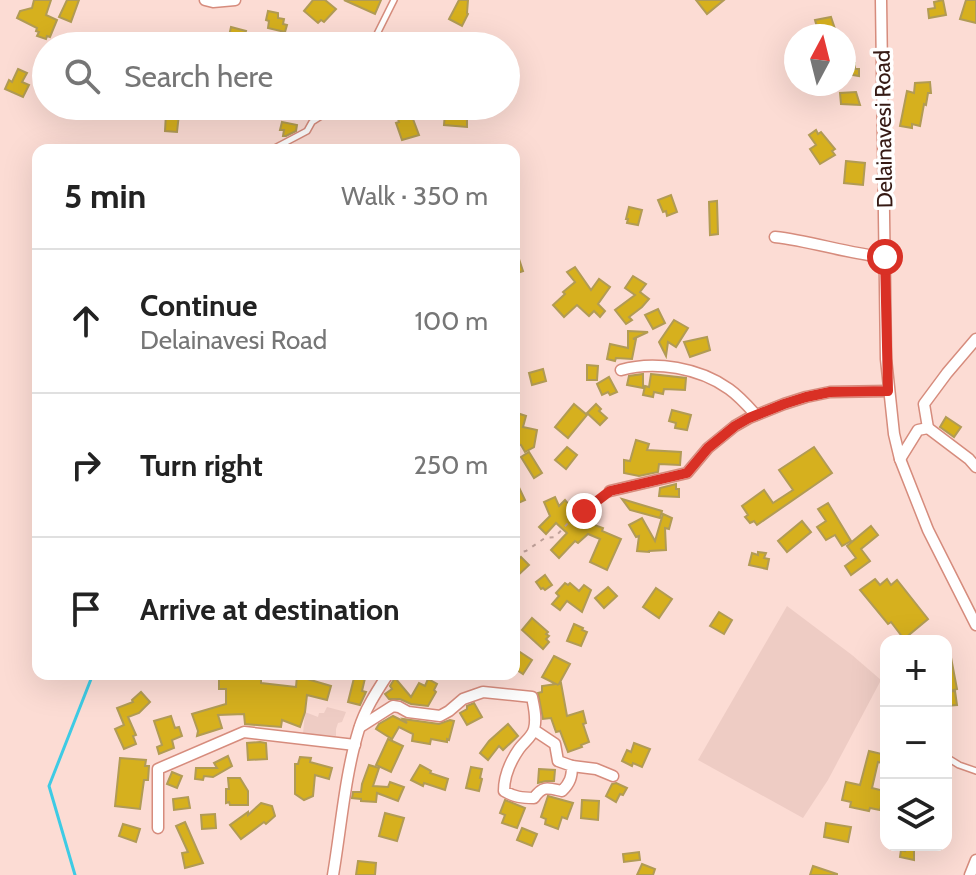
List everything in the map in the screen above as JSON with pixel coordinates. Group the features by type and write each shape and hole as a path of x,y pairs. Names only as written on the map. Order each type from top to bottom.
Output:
{"street":[{"path":"205,0 235,0"},
{"name":"Delainavesi Road","path":"881,0 888,391 894,434 900,459 928,530 976,625"},
{"path":"775,237 885,257"},
{"path":"976,339 924,404 928,428 976,467"},
{"path":"621,370 648,366 701,375 733,391 756,415"},
{"path":"610,491 687,473 708,448 735,426 795,400 842,391 888,391"},
{"path":"900,459 918,430 928,428"},
{"path":"333,875 355,745 360,727 384,680"},
{"path":"360,727 393,706 408,712 440,716 463,699 483,692 532,697 534,730 518,750 506,773 504,791 522,798 534,798 539,790 546,788 562,791 568,786 572,766"},
{"path":"534,730 555,744 558,761 613,776"},
{"path":"158,828 158,769 244,732 355,745"},
{"path":"970,875 976,860"}],"lane":[{"path":"378,32 394,0"},
{"path":"282,144 307,131 315,120"},
{"path":"952,761 976,771"}],"path":[{"path":"520,552 545,538 555,537 571,520 610,491"}],"shaded area":[{"path":"787,606 880,679 828,780 803,818 698,760"},
{"path":"327,707 346,712 342,722 338,723 336,736 303,734 305,712 318,717"}],"building":[{"path":"34,0 51,0 46,15 57,20 52,32 36,31 37,28 17,18 20,11 32,8"},
{"path":"67,0 79,0 71,22 59,17"},
{"path":"313,0 325,0 336,9 324,22 321,20 318,23 304,11"},
{"path":"344,0 381,0 375,14"},
{"path":"459,0 468,0 468,14 462,26 449,19"},
{"path":"696,0 724,0 707,14"},
{"path":"943,0 946,15 929,18 928,9 935,8 934,2"},
{"path":"966,0 976,0 976,23 960,19"},
{"path":"268,11 278,13 278,18 284,19 283,24 287,25 285,32 268,28"},
{"path":"831,17 833,24 816,24 815,20"},
{"path":"231,27 246,31 246,32 230,32"},
{"path":"18,69 27,73 22,82 29,85 23,97 5,89"},
{"path":"930,82 931,93 928,93 924,104 920,126 900,126 907,91 914,93 915,83"},
{"path":"856,92 860,105 841,104 840,96 856,96"},
{"path":"166,120 178,120 177,132 165,131"},
{"path":"413,120 419,135 402,140 396,123"},
{"path":"444,120 467,120 467,127 444,125"},
{"path":"282,122 297,125 296,131 283,136 284,130 280,130"},
{"path":"816,130 835,149 832,151 835,155 820,164 810,149 816,145 809,135"},
{"path":"846,161 865,163 863,185 844,183"},
{"path":"671,195 677,212 667,216 658,200"},
{"path":"717,201 718,234 710,235 709,202"},
{"path":"629,207 642,210 638,225 627,223"},
{"path":"575,267 591,290 599,279 610,287 598,304 605,311 600,317 594,311 589,316 577,305 564,317 553,305 575,282 567,272"},
{"path":"633,276 646,284 640,292 649,299 629,317 632,320 626,324 615,310 635,295 625,288"},
{"path":"658,309 665,323 653,329 645,315"},
{"path":"674,320 688,328 676,347 668,342 666,356 659,342"},
{"path":"628,331 648,332 633,339 636,339 632,359 607,359 610,344 628,348"},
{"path":"707,337 710,350 690,357 684,342"},
{"path":"587,365 598,366 597,380 587,380"},
{"path":"543,369 546,381 532,385 529,373"},
{"path":"643,374 643,388 627,385 629,376"},
{"path":"651,374 686,378 685,390 664,389 663,394 654,392 653,397 643,395 645,386 649,387"},
{"path":"609,377 617,392 602,395 597,384"},
{"path":"574,404 587,415 568,438 555,427"},
{"path":"596,404 607,418 600,425 587,413"},
{"path":"672,410 691,415 687,430 675,428 676,423 669,421"},
{"path":"520,414 526,416 523,427 537,430 534,447 525,452 521,445"},
{"path":"946,417 961,427 954,437 940,427"},
{"path":"636,440 649,444 647,450 681,452 680,465 659,464 658,472 639,476 624,473 624,460 630,461"},
{"path":"567,447 577,455 566,469 555,460"},
{"path":"814,447 832,473 757,525 754,521 750,523 742,506 764,490 773,503 793,490 779,470"},
{"path":"529,452 542,473 534,478 521,457"},
{"path":"676,484 679,497 659,496 660,488"},
{"path":"555,497 559,506 565,500 572,508 569,511 587,528 589,523 621,539 607,570 590,562 600,539 588,534 578,543 575,541 559,558 551,550 567,533 556,523 546,534 539,527 550,516 544,502"},
{"path":"622,499 662,511 660,518 630,510"},
{"path":"828,503 851,541 842,546 835,535 826,540 817,527 826,521 818,509"},
{"path":"663,514 672,518 669,529 665,528 666,550 637,551 639,536 636,537 629,525 642,518 655,541"},
{"path":"802,521 811,532 787,552 778,541"},
{"path":"871,526 878,535 861,549 870,561 851,575 845,566 856,558 847,546"},
{"path":"758,552 766,553 764,558 769,559 767,569 749,565 752,553 758,555"},
{"path":"520,558 529,565 520,573"},
{"path":"545,575 552,585 545,590 536,582"},
{"path":"875,579 880,585 887,579 891,585 897,580 928,619 909,635 901,635 860,590"},
{"path":"565,583 570,583 579,591 584,585 591,590 582,612 567,601 560,610 552,604"},
{"path":"608,587 617,596 604,608 595,598"},
{"path":"656,588 672,599 659,618 643,607"},
{"path":"719,612 732,620 724,634 710,626"},
{"path":"532,618 548,632 546,639 549,642 543,649 522,630"},
{"path":"574,624 587,632 581,646 567,641"},
{"path":"520,652 532,660 523,674 520,672"},
{"path":"554,656 570,664 559,684 567,716 583,711 586,723 583,724 589,742 568,752 551,718 543,719 538,693 542,692 542,686 556,684 542,677"},
{"path":"952,663 957,689 952,690"},
{"path":"219,680 261,680 261,683 296,687 297,680 311,680 331,686 327,700 307,695 300,727 282,720 281,727 245,724 244,714 218,715 222,728 197,736 192,714 226,704 226,689 219,689"},
{"path":"354,680 365,680 362,691 366,692 360,705 348,702"},
{"path":"397,680 411,697 419,683 425,686 430,680 437,684 428,706 389,699 385,694 392,689 390,686"},
{"path":"952,691 955,691 957,705 952,705"},
{"path":"141,692 150,702 139,713 128,717 136,735 133,736 136,744 124,749 115,729 124,725 117,708 133,702"},
{"path":"474,703 482,717 467,725 460,713"},
{"path":"171,716 182,736 172,740 174,748 159,754 157,747 162,745 154,721"},
{"path":"393,716 407,723 403,719 439,724 454,721 447,742 431,739 430,744 412,741 413,734 399,727 392,739 376,729"},
{"path":"508,724 518,736 503,750 499,746 488,760 480,753"},
{"path":"388,739 403,746 391,772 376,765"},
{"path":"247,743 266,743 267,759 248,760"},
{"path":"634,743 650,749 642,767 622,761 627,750 631,752"},
{"path":"869,751 880,754 872,788 880,790 880,810 850,807 851,802 842,800 846,782 860,785"},
{"path":"228,756 232,766 213,777 195,779 196,768 217,768 214,763"},
{"path":"300,757 311,758 310,762 332,768 329,779 315,775 313,796 304,800 295,794 295,764 298,764"},
{"path":"120,758 146,760 145,766 149,766 140,809 115,806"},
{"path":"369,765 379,768 373,786 388,787 390,782 404,787 398,801 377,793 376,802 352,798 353,792 361,792"},
{"path":"420,765 430,773 448,779 445,790 411,780"},
{"path":"471,767 482,769 479,791 466,788"},
{"path":"539,769 555,770 554,781 538,783"},
{"path":"172,772 182,776 177,788 167,784"},
{"path":"228,778 240,778 248,791 248,805 226,803"},
{"path":"612,784 627,788 616,802 606,796"},
{"path":"548,796 573,803 567,819 562,817 558,829 545,824 546,819 541,817"},
{"path":"188,797 190,808 174,810 173,799"},
{"path":"505,800 525,808 517,828 502,823 505,815 500,813"},
{"path":"582,800 599,801 598,820 581,818"},
{"path":"261,803 272,806 275,816 241,839 230,825"},
{"path":"385,813 404,818 397,841 379,836"},
{"path":"215,814 216,828 202,829 201,815"},
{"path":"185,822 203,863 185,868 182,853 188,852 176,826"},
{"path":"826,823 851,827 848,842 824,837"},
{"path":"123,824 140,829 136,842 119,836"},
{"path":"522,828 537,834 532,846 517,840"},
{"path":"901,851 914,851 914,860 900,857"},
{"path":"639,852 640,860 624,862 623,854"},
{"path":"358,861 376,863 375,875 356,875"},
{"path":"642,864 655,869 653,875 637,875"},
{"path":"813,866 837,874 837,875 810,875"}],"waterway":[{"path":"75,875 49,786 91,680"}],"route":[{"path":"584,511 610,491 687,473 708,448 735,426 784,404 830,392 888,391 885,257"}]}
